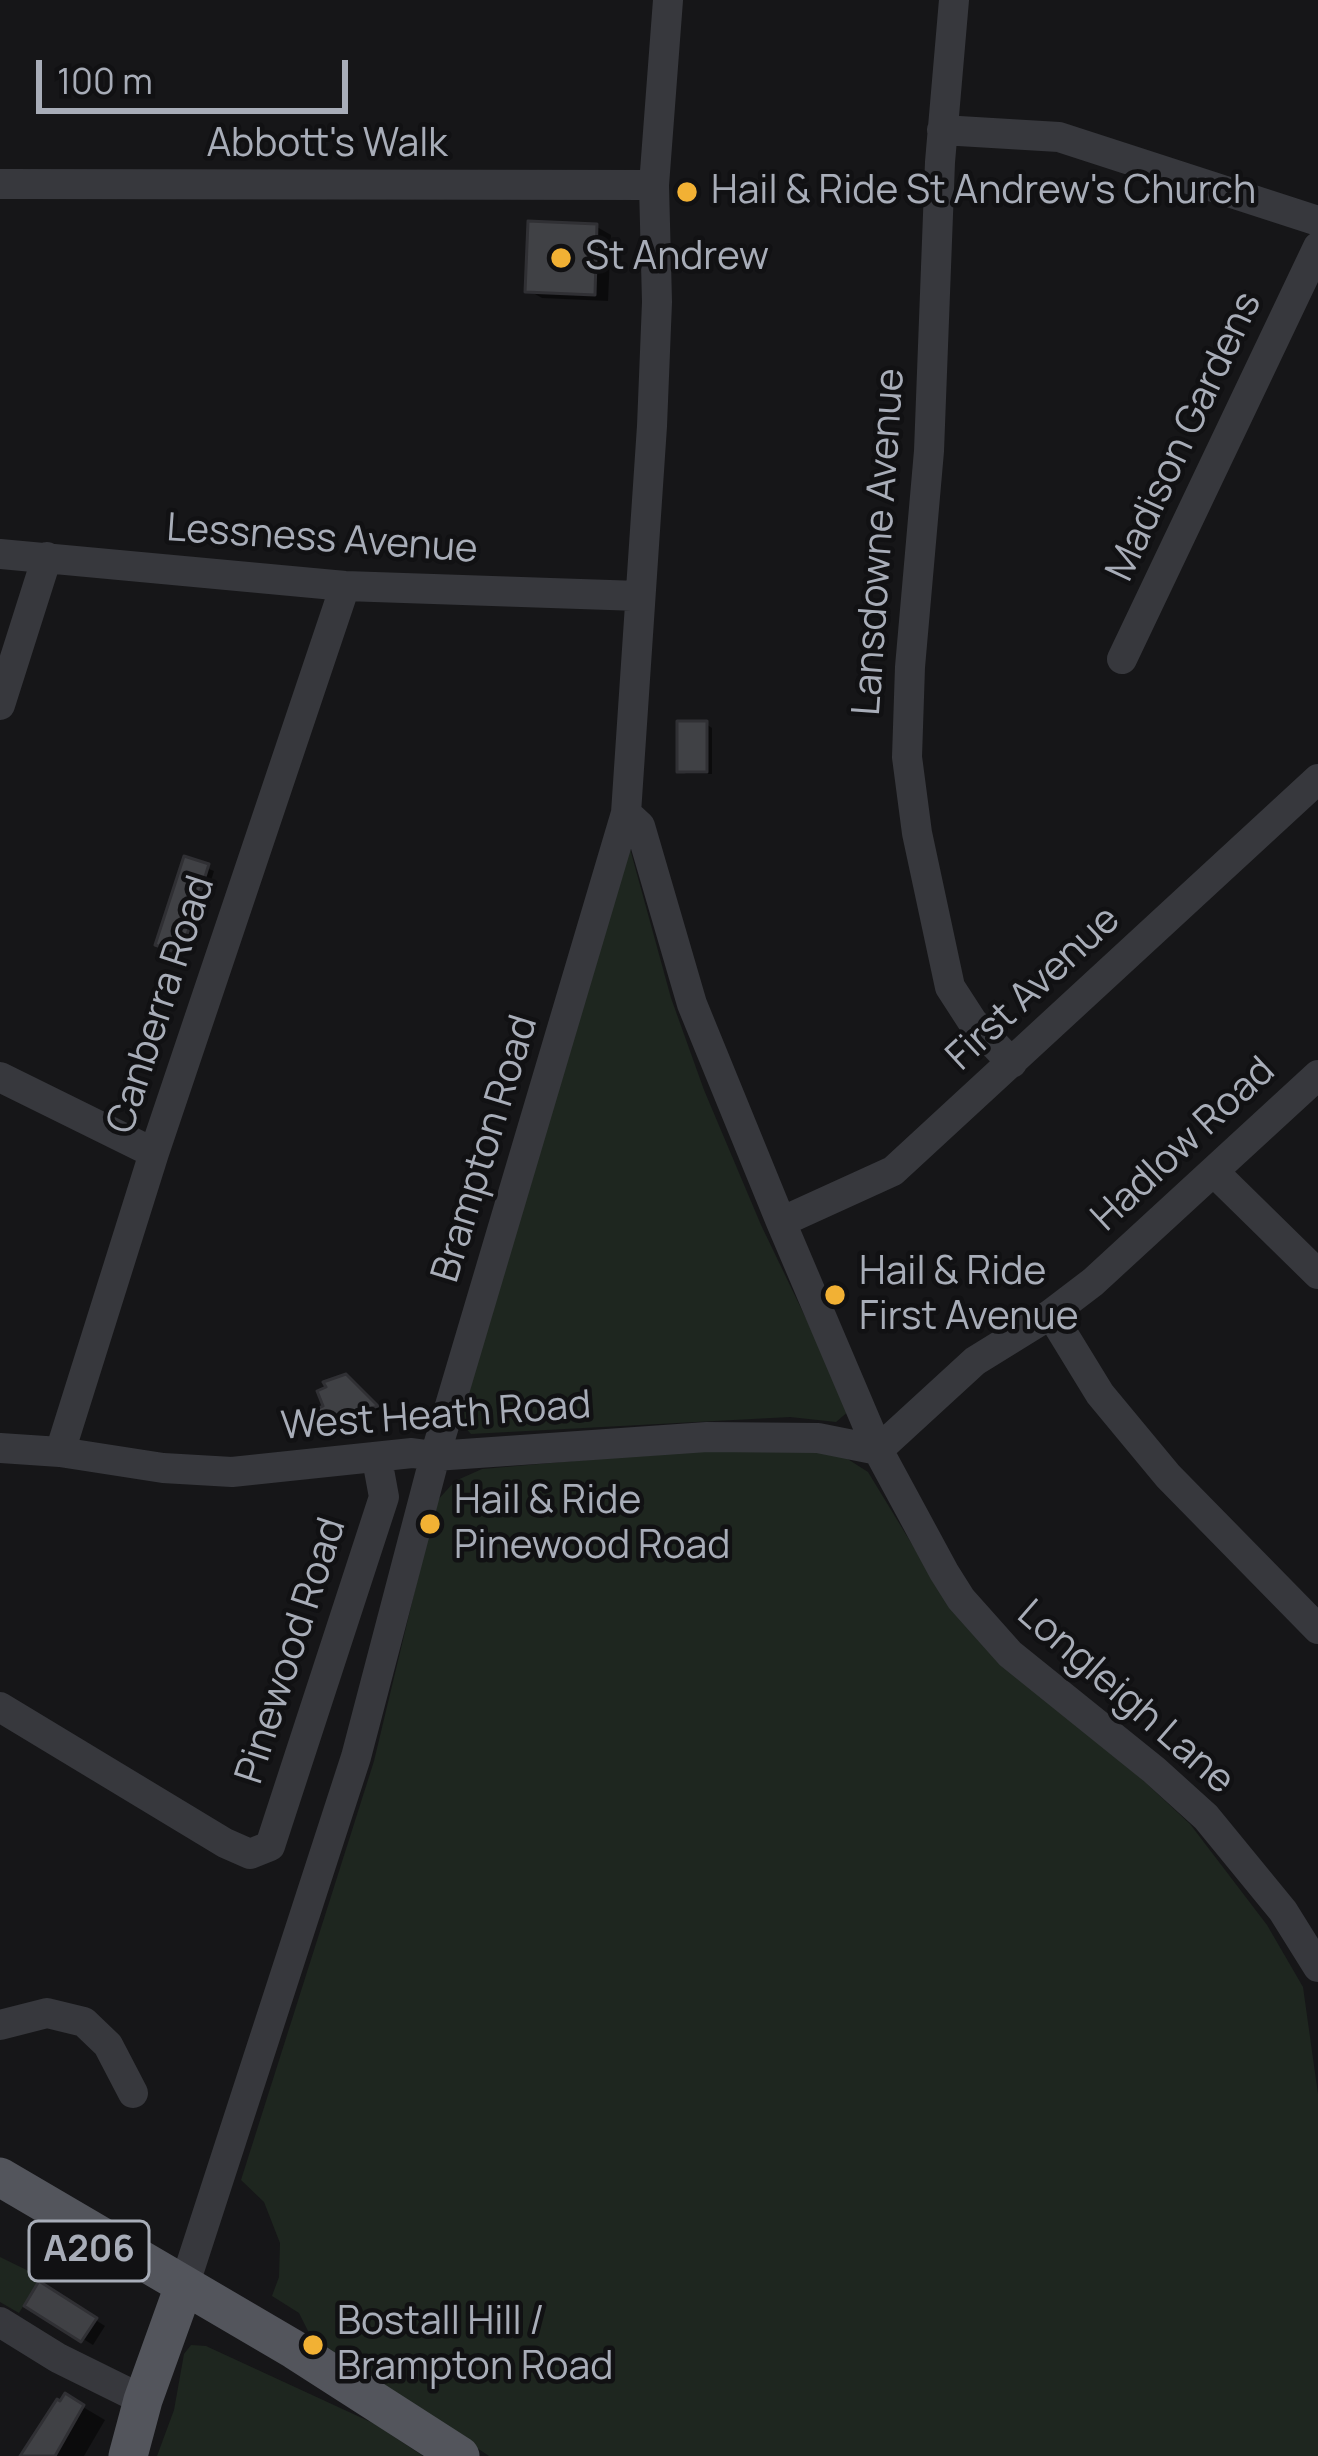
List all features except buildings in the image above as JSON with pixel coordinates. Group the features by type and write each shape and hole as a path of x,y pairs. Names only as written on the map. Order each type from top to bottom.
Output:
{"main road":[{"name":"A206","path":"0,2177 286,2361 323,2370 460,2456"},
{"name":"A206","path":"0,2202 181,2295"},
{"path":"128,2456 181,2295"}],"street":[{"name":"Brampton Road","path":"181,2295 342,1802 435,1456 626,813 657,302 654,185 668,0"},
{"name":"Lansdowne Avenue","path":"954,0 942,130 929,451 907,757 917,833 950,987 972,1021 1012,1063"},
{"path":"942,130 1059,137 1318,221"},
{"name":"Abbott's Walk","path":"0,184 654,185"},
{"name":"Madison Gardens","path":"1122,659 1318,248"},
{"name":"Lessness Avenue","path":"0,554 345,586 639,596"},
{"path":"0,705 46,557"},
{"name":"Canberra Road","path":"61,1452 154,1153 345,586"},
{"name":"First Avenue","path":"781,1222 893,1172 1318,779"},
{"name":"Longleigh Lane","path":"626,813 640,826 692,1004 781,1222 878,1450 944,1572 985,1628 1036,1678 1206,1817 1283,1911 1318,1967"},
{"name":"Hadlow Road","path":"878,1450 975,1361 1093,1282 1318,1075"},
{"path":"0,1077 154,1153"},
{"path":"1214,1172 1318,1274"},
{"path":"1051,1314 1100,1394 1168,1476 1318,1629"},
{"name":"West Heath Road","path":"0,1448 232,1472 412,1453 435,1456 725,1437 818,1438 878,1450"},
{"name":"Pinewood Road","path":"0,1707 225,1843 250,1854 270,1846 384,1497 376,1459"},
{"path":"0,2025 47,2013 84,2022 108,2045 133,2092"},
{"path":"0,2322 58,2358 143,2400"}],"shaded area":[{"path":"629,845 671,998 704,1090 761,1225 850,1410 836,1422 790,1417 471,1434 458,1420"},
{"path":"757,1445 846,1458 868,1472 941,1592 1190,1824 1267,1925 1303,1987 1318,2094 1318,2456 489,2456 318,2341 299,2313 272,2296 279,2277 280,2243 264,2202 241,2180 374,1761 436,1502 455,1481 482,1469"},
{"path":"0,2257 41,2277 19,2313 0,2302"},
{"path":"191,2345 206,2346 375,2424 423,2456 157,2456 174,2410 184,2354"}],"place":[{"name":"Hail & Ride St Andrew's Church","path":"687,192"},
{"name":"St Andrew","path":"561,258"},
{"name":"Hail & Ride First Avenue","path":"835,1295"},
{"name":"Hail & Ride Pinewood Road","path":"430,1524"},
{"name":"Bostall Hill / Brampton Road","path":"313,2345"}]}
